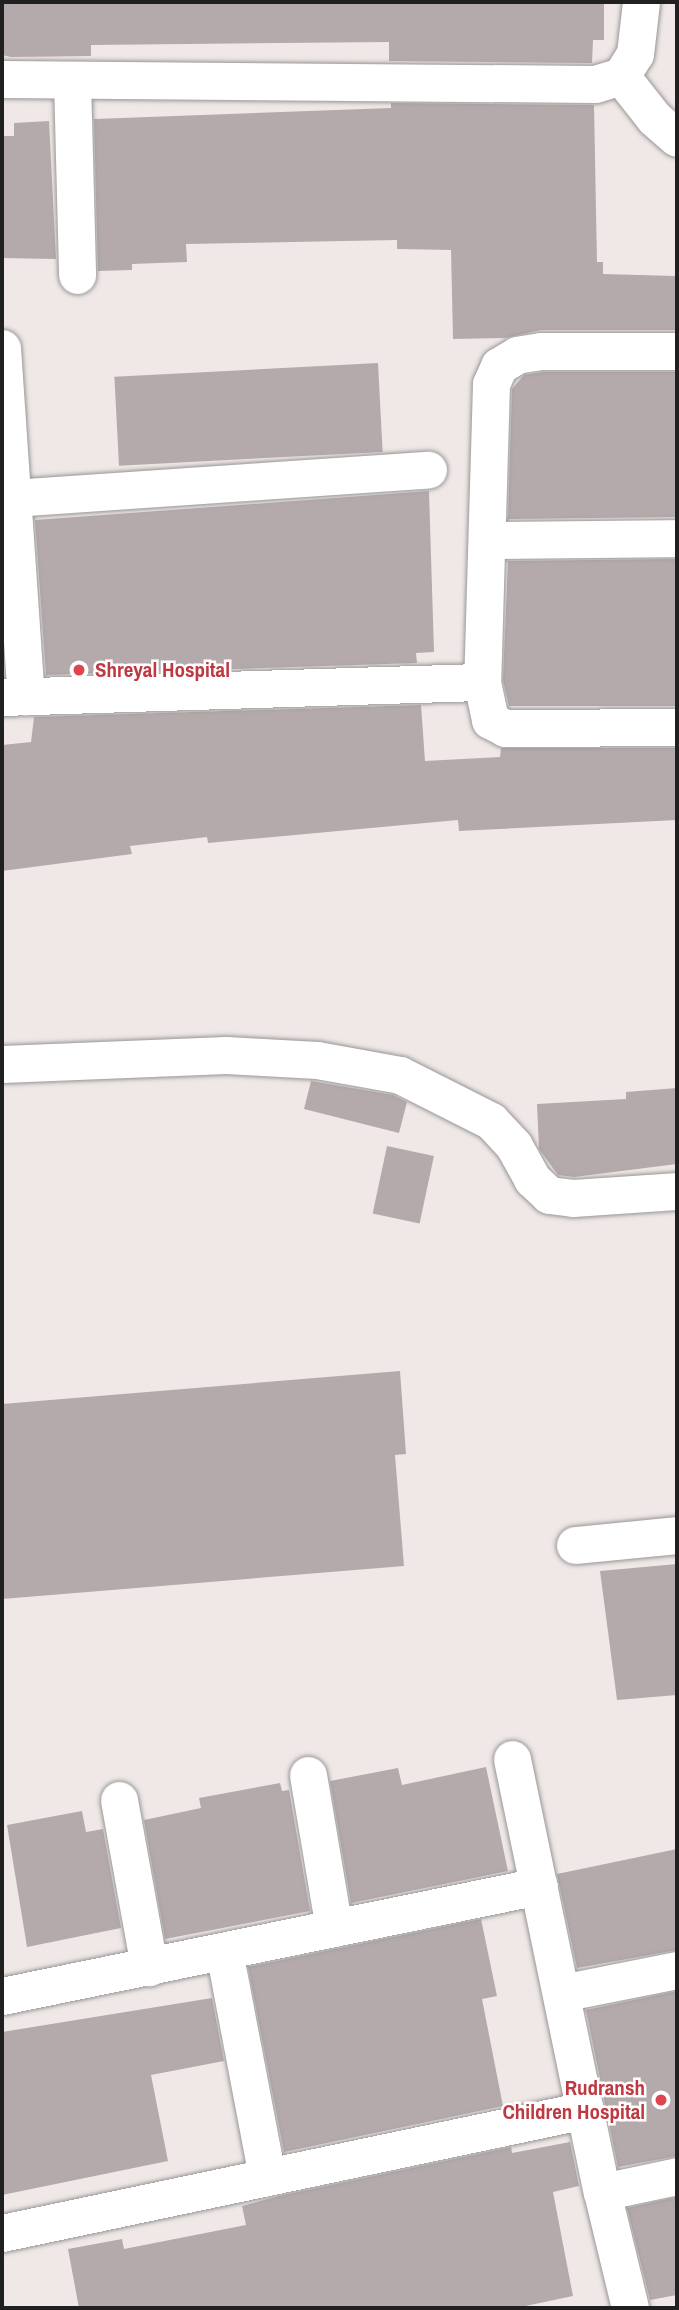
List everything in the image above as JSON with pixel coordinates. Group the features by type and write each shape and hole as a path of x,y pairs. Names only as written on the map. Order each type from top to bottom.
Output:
{"street":[{"path":"2,79 595,85 621,76 635,54 641,2"},
{"path":"621,76 654,118 677,138"},
{"path":"72,80 77,275"},
{"path":"2,348 12,498 14,696 482,682"},
{"path":"677,351 541,351 517,355 499,366 491,384 489,540 482,682 490,720 505,728 677,727"},
{"path":"12,498 428,470"},
{"path":"489,540 677,538"},
{"path":"2,1064 226,1055 317,1060 400,1075 491,1121 513,1146 532,1179 549,1195 573,1198 677,1191"},
{"path":"575,1545 677,1535"},
{"path":"512,1759 602,2192 630,2308"},
{"path":"308,1775 334,1928"},
{"path":"119,1800 149,1966"},
{"path":"2,1997 538,1886"},
{"path":"224,1951 267,2177"},
{"path":"561,1993 677,1970"},
{"path":"2,2233 585,2110"},
{"path":"602,2192 677,2176"}],"building":[{"path":"2,2 604,2 604,40 593,40 592,63 389,61 389,42 91,45 91,56 11,57 2,55"},
{"path":"391,103 594,105 597,262 603,262 603,274 676,276 677,330 541,330 505,338 453,339 451,250 397,249 397,240 186,244 187,262 132,264 132,270 98,271 94,119 391,108"},
{"path":"49,121 56,259 2,258 2,136 14,136 14,123"},
{"path":"378,363 383,452 119,466 114,377"},
{"path":"543,372 677,372 677,517 508,519 512,389 524,375"},
{"path":"429,491 434,652 416,653 417,663 46,675 35,520"},
{"path":"677,559 677,706 509,706 503,680 508,561"},
{"path":"421,705 425,761 500,757 501,748 677,748 677,820 459,831 458,820 208,843 207,837 130,846 132,854 2,871 2,745 31,742 34,717"},
{"path":"311,1081 393,1095 407,1102 399,1133 304,1109"},
{"path":"677,1088 677,1164 574,1177 558,1175 539,1149 537,1104 626,1099 626,1092"},
{"path":"387,1146 434,1156 420,1223 373,1213"},
{"path":"400,1371 406,1454 395,1455 404,1566 2,1599 2,1404"},
{"path":"677,1564 677,1695 617,1700 600,1571"},
{"path":"486,1767 508,1871 351,1903 330,1781 398,1768 402,1785"},
{"path":"280,1783 282,1791 289,1790 310,1911 165,1939 144,1820 201,1808 199,1798"},
{"path":"82,1811 86,1832 103,1829 121,1928 27,1947 7,1825"},
{"path":"677,1849 677,1950 577,1968 557,1874"},
{"path":"481,1919 497,1996 482,1999 503,2106 284,2152 248,1967"},
{"path":"677,1991 677,2156 618,2167 586,2010"},
{"path":"212,1998 224,2061 151,2075 168,2161 2,2195 2,2032"},
{"path":"570,2142 579,2186 553,2192 573,2296 516,2308 79,2308 68,2249 122,2239 124,2249 246,2225 242,2206 279,2196 511,2147 512,2153"},
{"path":"677,2197 677,2295 650,2300 627,2208"}],"place":[{"name":"Shreyal Hospital","path":"79,670"},
{"name":"Rudransh Children Hospital","path":"661,2100"}]}
